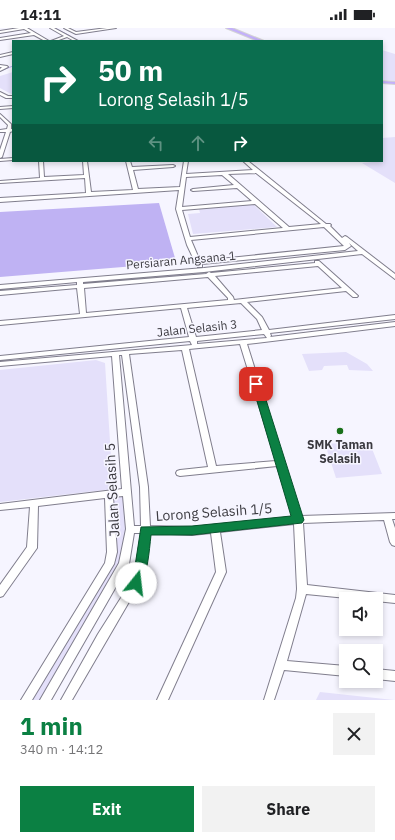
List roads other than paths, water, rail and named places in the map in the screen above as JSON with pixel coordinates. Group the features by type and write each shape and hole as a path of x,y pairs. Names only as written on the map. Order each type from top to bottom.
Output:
{"main road":[{"path":"228,28 259,40"},
{"path":"383,82 395,83"}],"street":[{"path":"0,32 24,28 45,40"},
{"path":"52,28 74,40"},
{"path":"66,28 76,33 114,28"},
{"path":"0,39 34,34"},
{"path":"56,40 67,36"},
{"path":"0,56 12,53"},
{"path":"0,70 12,65"},
{"path":"0,66 6,67"},
{"path":"0,93 7,97 12,97"},
{"path":"0,108 12,107"},
{"path":"0,115 2,119 10,125 11,130 3,144 0,158 12,159"},
{"path":"2,119 12,118"},
{"path":"0,131 11,130"},
{"path":"41,162 42,179"},
{"path":"85,162 89,194"},
{"path":"128,162 136,191"},
{"path":"186,162 179,209 197,263 211,275 231,298 231,302"},
{"path":"246,162 395,277"},
{"path":"251,162 260,171"},
{"path":"130,169 173,166"},
{"path":"184,176 260,171"},
{"path":"223,173 288,229"},
{"path":"0,182 87,176"},
{"path":"193,190 239,186"},
{"path":"0,200 182,188"},
{"path":"179,209 256,202"},
{"path":"189,239 327,225"},
{"path":"197,263 345,248 348,246 327,225"},
{"name":"Persiaran Angsana 1","path":"0,287 80,283 363,252"},
{"path":"313,258 355,296"},
{"path":"0,293 80,283 211,275 319,264"},
{"path":"80,283 83,316"},
{"path":"0,323 184,307 347,289"},
{"path":"242,301 260,318 269,339"},
{"path":"184,307 194,343"},
{"name":"Jalan Selasih 3","path":"0,364 185,347 194,343 266,332 395,317"},
{"name":"Jalan Selasih 3","path":"0,358 194,343 243,342 395,324"},
{"path":"243,342 298,520 302,589 281,665 269,700"},
{"path":"185,347 213,470"},
{"path":"66,700 102,637 136,583 141,566 146,530 144,487 125,352"},
{"name":"Jalan Selasih 5","path":"45,700 124,564 130,529 115,353"},
{"path":"180,473 280,463"},
{"path":"0,507 127,492"},
{"path":"26,700 109,564 112,552 109,494"},
{"path":"0,593 4,583 32,548 34,503"},
{"path":"391,516 395,542"},
{"name":"Lorong Selasih 1/5","path":"130,529 192,531 298,520 391,516"},
{"path":"162,700 221,572 215,528"},
{"path":"302,589 395,599"},
{"path":"281,665 339,670"},
{"path":"383,675 395,676"}],"waterway":[{"path":"55,28 70,36"},
{"path":"0,71 12,66"}],"place":[{"name":"SMK Taman Selasih","path":"340,431"}]}
